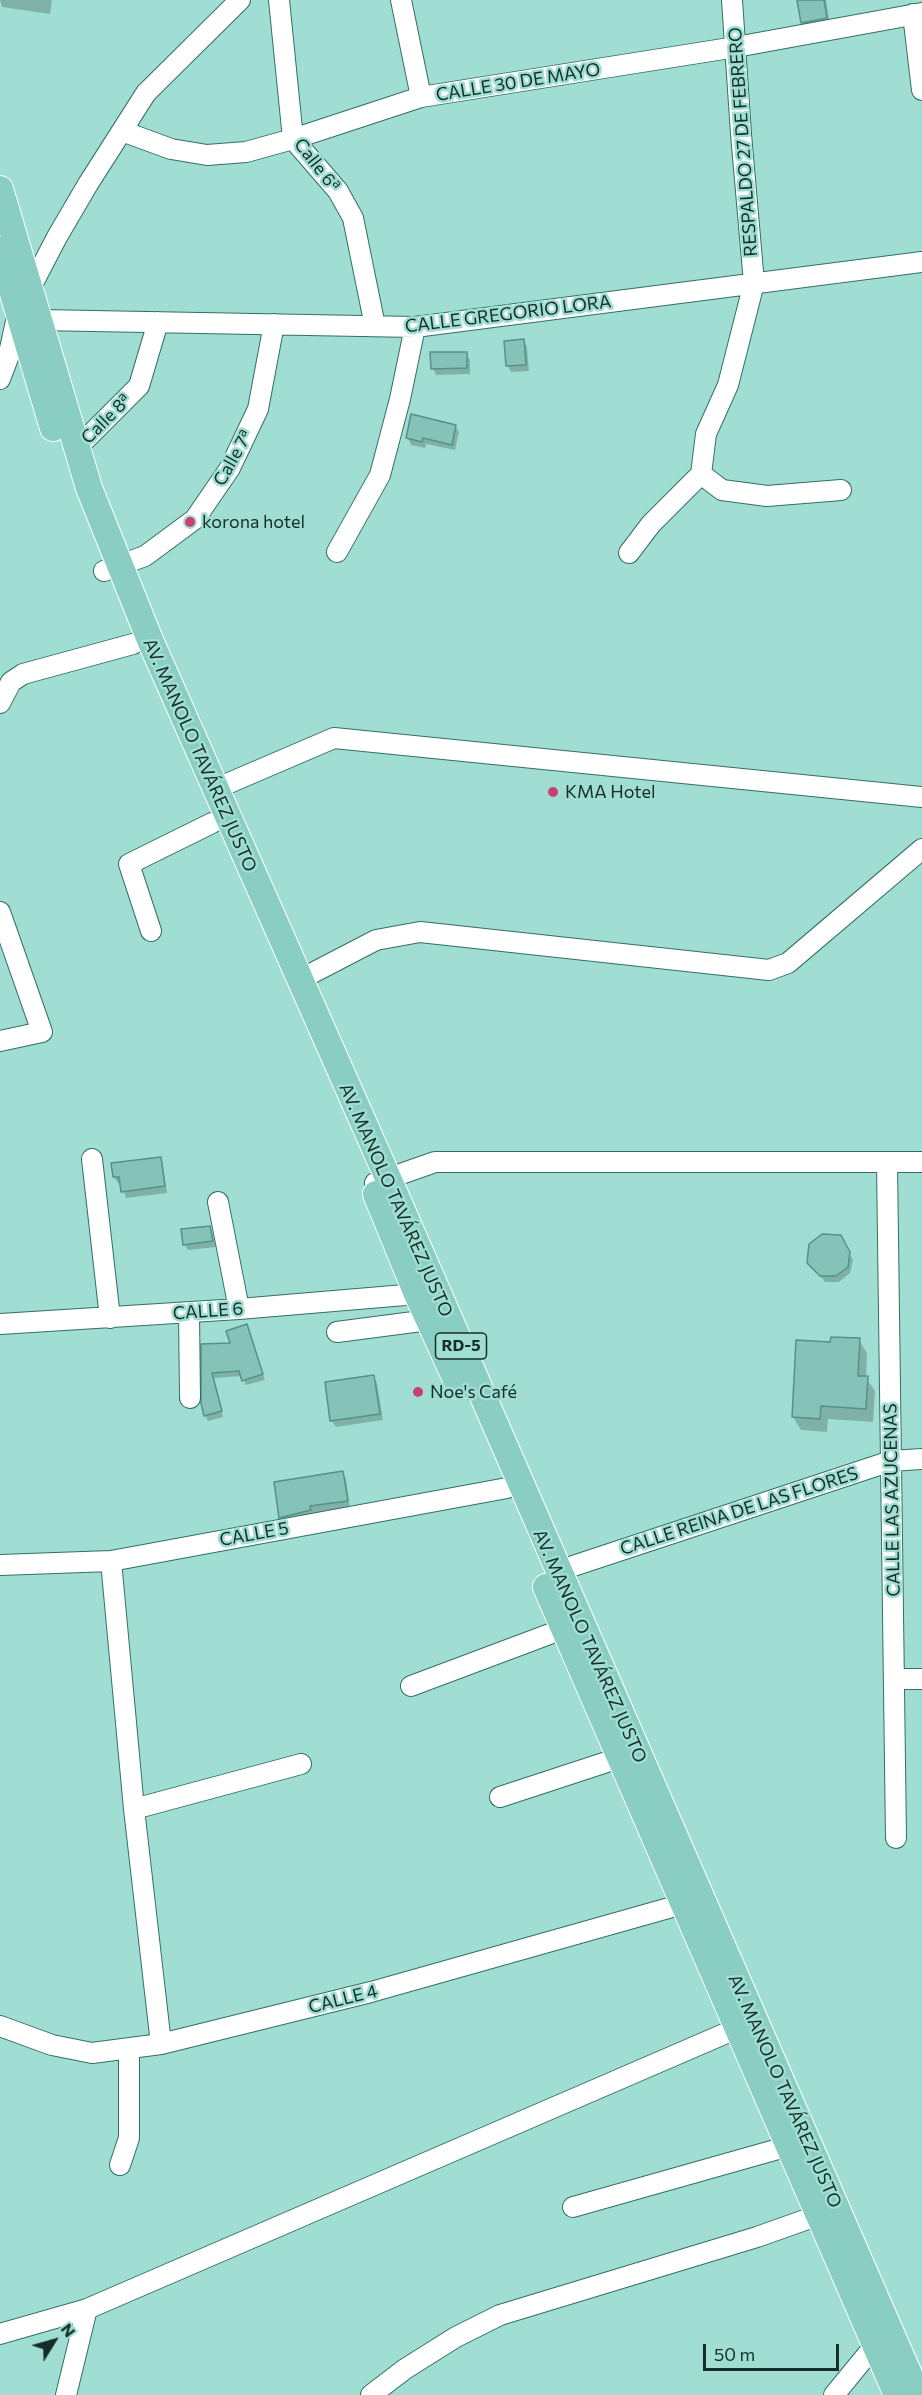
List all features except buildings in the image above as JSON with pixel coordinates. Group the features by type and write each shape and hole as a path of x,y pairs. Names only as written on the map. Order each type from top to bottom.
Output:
{"main road":[{"name":"AV. MANOLO TAVÁREZ JUSTO","path":"0,189 20,305 72,492 150,640 299,980 380,1181 417,1294 507,1488 563,1629 897,2395"},
{"name":"AV. MANOLO TAVÁREZ JUSTO","path":"0,250 77,448 134,644 212,823 380,1181 558,1571 918,2395"}],"street":[{"path":"0,379 8,358 20,305 57,237 146,93 240,0"},
{"name":"Calle 6ª","path":"279,0 293,139 339,191 353,218 375,326"},
{"path":"401,0 421,97"},
{"name":"RESPALDO 27 DE FEBRERO","path":"701,474 706,434 728,385 754,283 732,0"},
{"path":"918,14 922,90"},
{"name":"CALLE 30 DE MAYO","path":"122,131 171,149 207,155 246,152 421,97 736,47 918,14"},
{"name":"CALLE GREGORIO LORA","path":"20,305 158,322 415,327 922,262"},
{"name":"Calle 8ª","path":"77,448 139,386 158,322"},
{"name":"Calle 7ª","path":"112,568 145,556 195,519 231,468 258,409 274,324"},
{"path":"337,552 380,475 400,399 415,327"},
{"path":"629,553 651,524 701,474 722,490 767,496 841,490"},
{"path":"0,703 11,682 23,674 134,644"},
{"path":"215,789 334,738 922,797"},
{"path":"151,931 129,864 212,823"},
{"path":"299,980 376,940 420,932 769,970 788,963 922,849"},
{"path":"0,1041 42,1032 1,920"},
{"path":"92,1159 110,1318"},
{"path":"380,1181 435,1162 922,1162"},
{"name":"CALLE LAS AZUCENAS","path":"887,1162 896,1838"},
{"path":"218,1202 239,1309"},
{"name":"CALLE 6","path":"0,1324 239,1309 417,1294"},
{"path":"189,1312 190,1398"},
{"path":"337,1332 429,1320"},
{"name":"CALLE REINA DE LAS FLORES","path":"558,1571 891,1461 922,1459"},
{"name":"CALLE 5","path":"0,1565 111,1561 507,1488"},
{"path":"111,1561 134,1809 161,2044"},
{"path":"411,1686 563,1629"},
{"path":"894,1679 922,1679"},
{"path":"500,1797 619,1758"},
{"path":"134,1809 301,1764"},
{"name":"CALLE 4","path":"0,2026 52,2045 92,2053 161,2044 371,1992 683,1904"},
{"path":"0,2334 87,2309 738,2028"},
{"path":"120,2165 129,2138 129,2049"},
{"path":"573,2207 789,2146"},
{"path":"371,2395 405,2369 456,2337 500,2315 757,2237 819,2215"},
{"path":"66,2395 87,2309"},
{"path":"834,2395 875,2345"}],"place":[{"name":"korona hotel","path":"190,522"},
{"name":"KMA Hotel","path":"553,792"},
{"name":"Noe's Café","path":"418,1392"}]}
